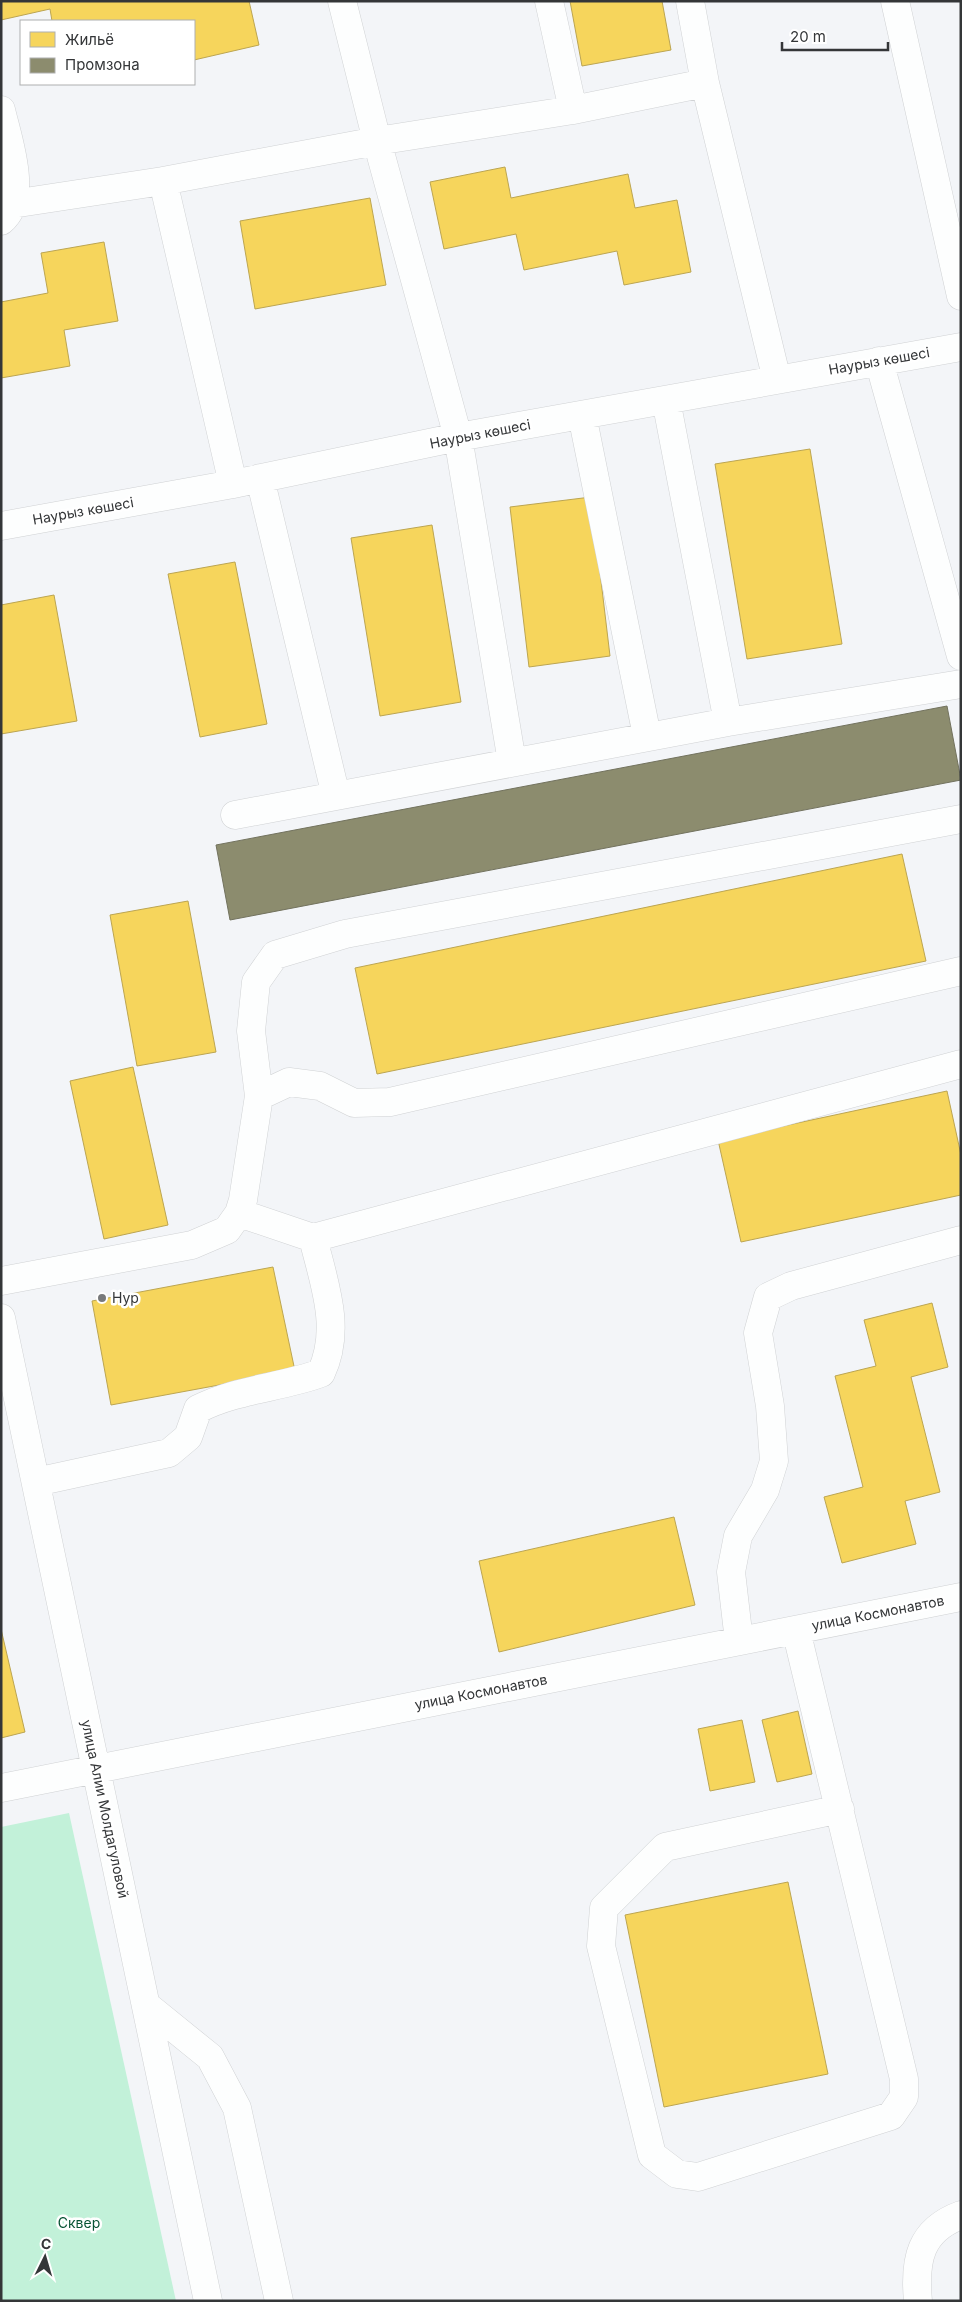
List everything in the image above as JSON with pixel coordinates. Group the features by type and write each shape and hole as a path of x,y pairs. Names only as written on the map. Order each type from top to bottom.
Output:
{"street":[{"path":"342,1 377,140 458,437 512,762"},
{"path":"549,1 573,110"},
{"path":"690,1 705,83 777,380"},
{"path":"895,1 961,296"},
{"path":"1,110 16,176 7,213 377,140 573,110 705,83"},
{"path":"163,181 233,484"},
{"name":"Наурыз көшесі","path":"1,526 233,484 458,437 961,347"},
{"path":"879,361 961,656"},
{"path":"666,400 728,722"},
{"path":"582,415 647,736"},
{"path":"260,478 336,796"},
{"path":"235,815 647,736 961,684"},
{"path":"1,1280 192,1244 227,1230 239,1213 243,1200 259,1096 251,1031 256,982 275,955 346,934 961,819"},
{"path":"259,1096 289,1082 320,1086 354,1103 390,1102 961,971"},
{"path":"239,1213 313,1238 961,1064"},
{"path":"36,1482 170,1453 188,1437 198,1409 220,1398 299,1381 321,1373 329,1357 332,1319 313,1238"},
{"path":"739,1641 730,1572 738,1536 765,1490 774,1461 770,1406 758,1333 768,1297 792,1286 961,1240"},
{"name":"улица Алии Молдагуловой","path":"1,1318 208,2301"},
{"name":"улица Космонавтов","path":"1,1788 961,1597"},
{"path":"796,1630 840,1809 904,2079 904,2096 891,2116 698,2177 677,2174 652,2155 601,1946 604,1908 665,1848 840,1809"},
{"path":"147,2006 210,2057 237,2108 279,2301"},
{"path":"918,2301 919,2259 925,2240 936,2228 961,2215"}],"green space":[{"name":"Сквер","path":"69,1813 176,2301 1,2301 1,1827"}],"building: Жильё":[{"path":"1,1 249,1 259,45 195,60 195,20 52,20 50,9 1,20"},
{"path":"570,1 662,1 671,50 582,66"},
{"path":"505,167 511,198 628,174 635,208 677,200 691,272 624,285 617,251 524,270 516,234 444,249 430,182"},
{"path":"370,198 386,285 255,309 240,221"},
{"path":"104,242 118,321 64,330 70,366 1,378 1,302 48,293 41,253"},
{"path":"810,449 842,644 747,659 715,464"},
{"path":"591,497 610,656 529,667 510,507"},
{"path":"432,525 461,702 380,716 351,538"},
{"path":"235,562 267,724 200,737 168,574"},
{"path":"54,595 77,721 1,734 1,605"},
{"path":"902,854 926,961 377,1074 355,968"},
{"path":"188,901 216,1052 137,1066 110,915"},
{"path":"133,1067 168,1225 104,1239 70,1081"},
{"path":"947,1091 961,1155 961,1195 741,1242 718,1140"},
{"path":"273,1267 295,1371 111,1405 92,1301"},
{"path":"932,1303 948,1367 911,1377 940,1492 905,1501 916,1544 842,1563 824,1497 863,1487 835,1376 876,1366 864,1320"},
{"path":"674,1517 695,1605 499,1652 479,1561"},
{"path":"1,1629 25,1732 1,1738"},
{"path":"798,1711 812,1774 777,1782 762,1720"},
{"path":"742,1720 755,1782 710,1791 698,1729"},
{"path":"788,1882 828,2074 664,2107 625,1915"}],"building: Промзона":[{"path":"947,706 961,780 230,920 216,845"}],"place":[{"name":"Нур","path":"102,1298"}]}
